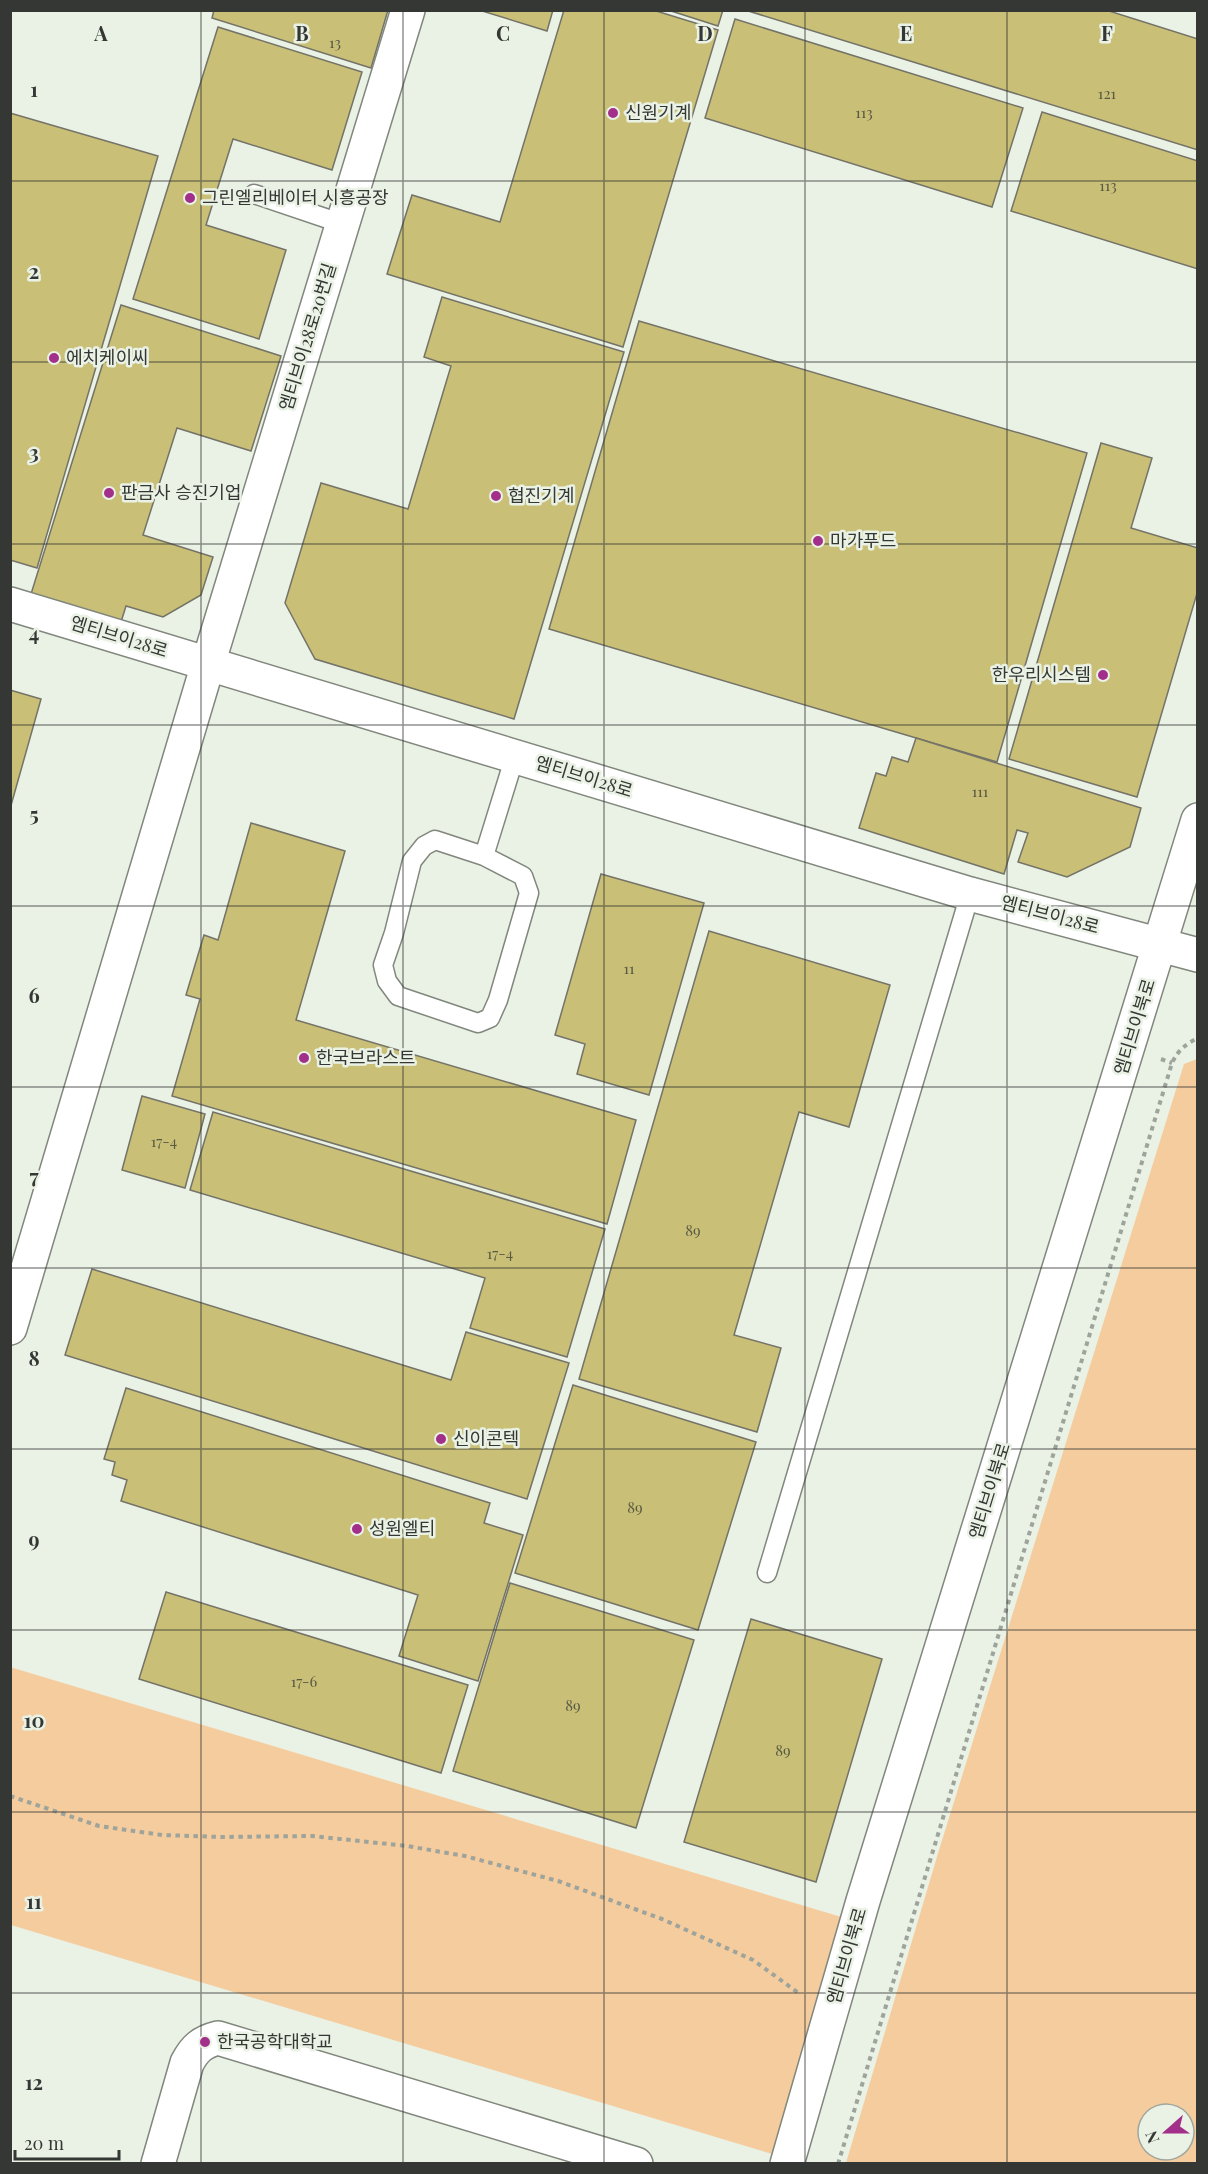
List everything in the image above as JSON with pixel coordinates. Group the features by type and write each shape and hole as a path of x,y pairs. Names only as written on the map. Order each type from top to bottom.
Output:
{"street":[{"name":"엠티브이28로20번길","path":"10,1328 208,664 408,10"},
{"name":"엠티브이28로","path":"10,604 970,894 1160,944 1197,956"},
{"name":"엠티브이북로","path":"787,2163 863,1901 1197,820"},
{"path":"158,2163 187,2063 194,2050 205,2042 218,2038 636,2163"}],"lane":[{"path":"254,194 343,224"},
{"path":"484,856 514,756"},
{"path":"435,840 484,856 523,876 529,893 498,1000 490,1018 478,1023 398,996 387,981 383,965 394,933 412,861 424,846 435,840"},
{"path":"767,1573 970,894"}],"path":[{"path":"838,2163 1172,1063 1176,1054 1183,1047 1197,1038"},
{"path":"1161,1059 1172,1063"},
{"path":"10,1796 99,1826 162,1835 312,1836 407,1846 465,1856 558,1881 662,1919 753,1960 829,2016"}],"shaded area":[{"path":"1197,1059 1197,2163 846,2163 939,1850 1184,1064"},
{"path":"10,1667 858,1922 789,2159 11,1925"}],"building":[{"path":"214,10 388,10 371,68 212,18"},
{"path":"479,10 553,10 547,31"},
{"name":"신원기계","path":"564,10 653,10 718,30 623,347 387,274 412,195 500,222"},
{"path":"668,10 723,10 718,26"},
{"path":"745,10 1106,10 1198,39 1198,150"},
{"path":"735,19 1023,108 992,207 705,118"},
{"name":"그린엘리베이터 시흥공장","path":"218,27 362,72 332,170 233,139 206,225 286,250 259,339 133,299"},
{"path":"1042,112 1198,161 1198,269 1011,211"},
{"name":"에치케이씨","path":"10,113 158,156 37,568 10,560"},
{"name":"협진기계","path":"442,297 624,352 514,719 315,659 285,603 321,483 408,509 451,366 424,357"},
{"name":"판금사 승진기업","path":"121,305 281,356 251,451 177,428 143,535 213,557 201,595 163,617 126,606 121,622 31,594"},
{"name":"마가푸드","path":"639,321 1087,453 997,762 549,629"},
{"name":"한우리시스템","path":"1101,443 1152,458 1131,528 1198,548 1198,590 1137,797 1009,759"},
{"path":"10,690 41,699 10,809"},
{"path":"916,738 1141,808 1130,847 1067,877 1018,862 1028,833 1017,830 1004,874 859,828 876,773 886,776 892,757 908,762"},
{"name":"한국브라스트","path":"251,823 345,851 296,1020 636,1120 607,1224 172,1096 200,999 186,995 204,935 218,940"},
{"path":"601,874 704,903 649,1095 577,1074 585,1044 555,1035"},
{"path":"709,931 890,985 849,1127 799,1112 734,1335 781,1348 757,1432 579,1379"},
{"path":"142,1096 205,1114 185,1188 122,1170"},
{"path":"213,1112 605,1229 567,1357 470,1328 485,1278 190,1190"},
{"name":"신이콘텍","path":"92,1269 451,1380 466,1332 569,1363 527,1499 65,1355"},
{"path":"573,1385 756,1442 698,1630 515,1573"},
{"name":"성원엘티","path":"126,1388 490,1503 484,1523 523,1535 478,1681 399,1656 418,1595 121,1501 127,1480 112,1475 115,1462 104,1459"},
{"path":"510,1583 694,1640 636,1828 453,1771"},
{"path":"166,1592 468,1685 441,1773 139,1679"},
{"path":"751,1619 882,1659 816,1882 684,1842"}],"place":[{"name":"신원기계","path":"613,113"},
{"name":"그린엘리베이터 시흥공장","path":"190,198"},
{"name":"에치케이씨","path":"54,358"},
{"name":"판금사 승진기업","path":"109,493"},
{"name":"협진기계","path":"496,496"},
{"name":"마가푸드","path":"818,541"},
{"name":"한우리시스템","path":"1103,675"},
{"name":"한국브라스트","path":"304,1058"},
{"name":"신이콘텍","path":"441,1439"},
{"name":"성원엘티","path":"357,1529"},
{"name":"한국공학대학교","path":"205,2042"}]}
